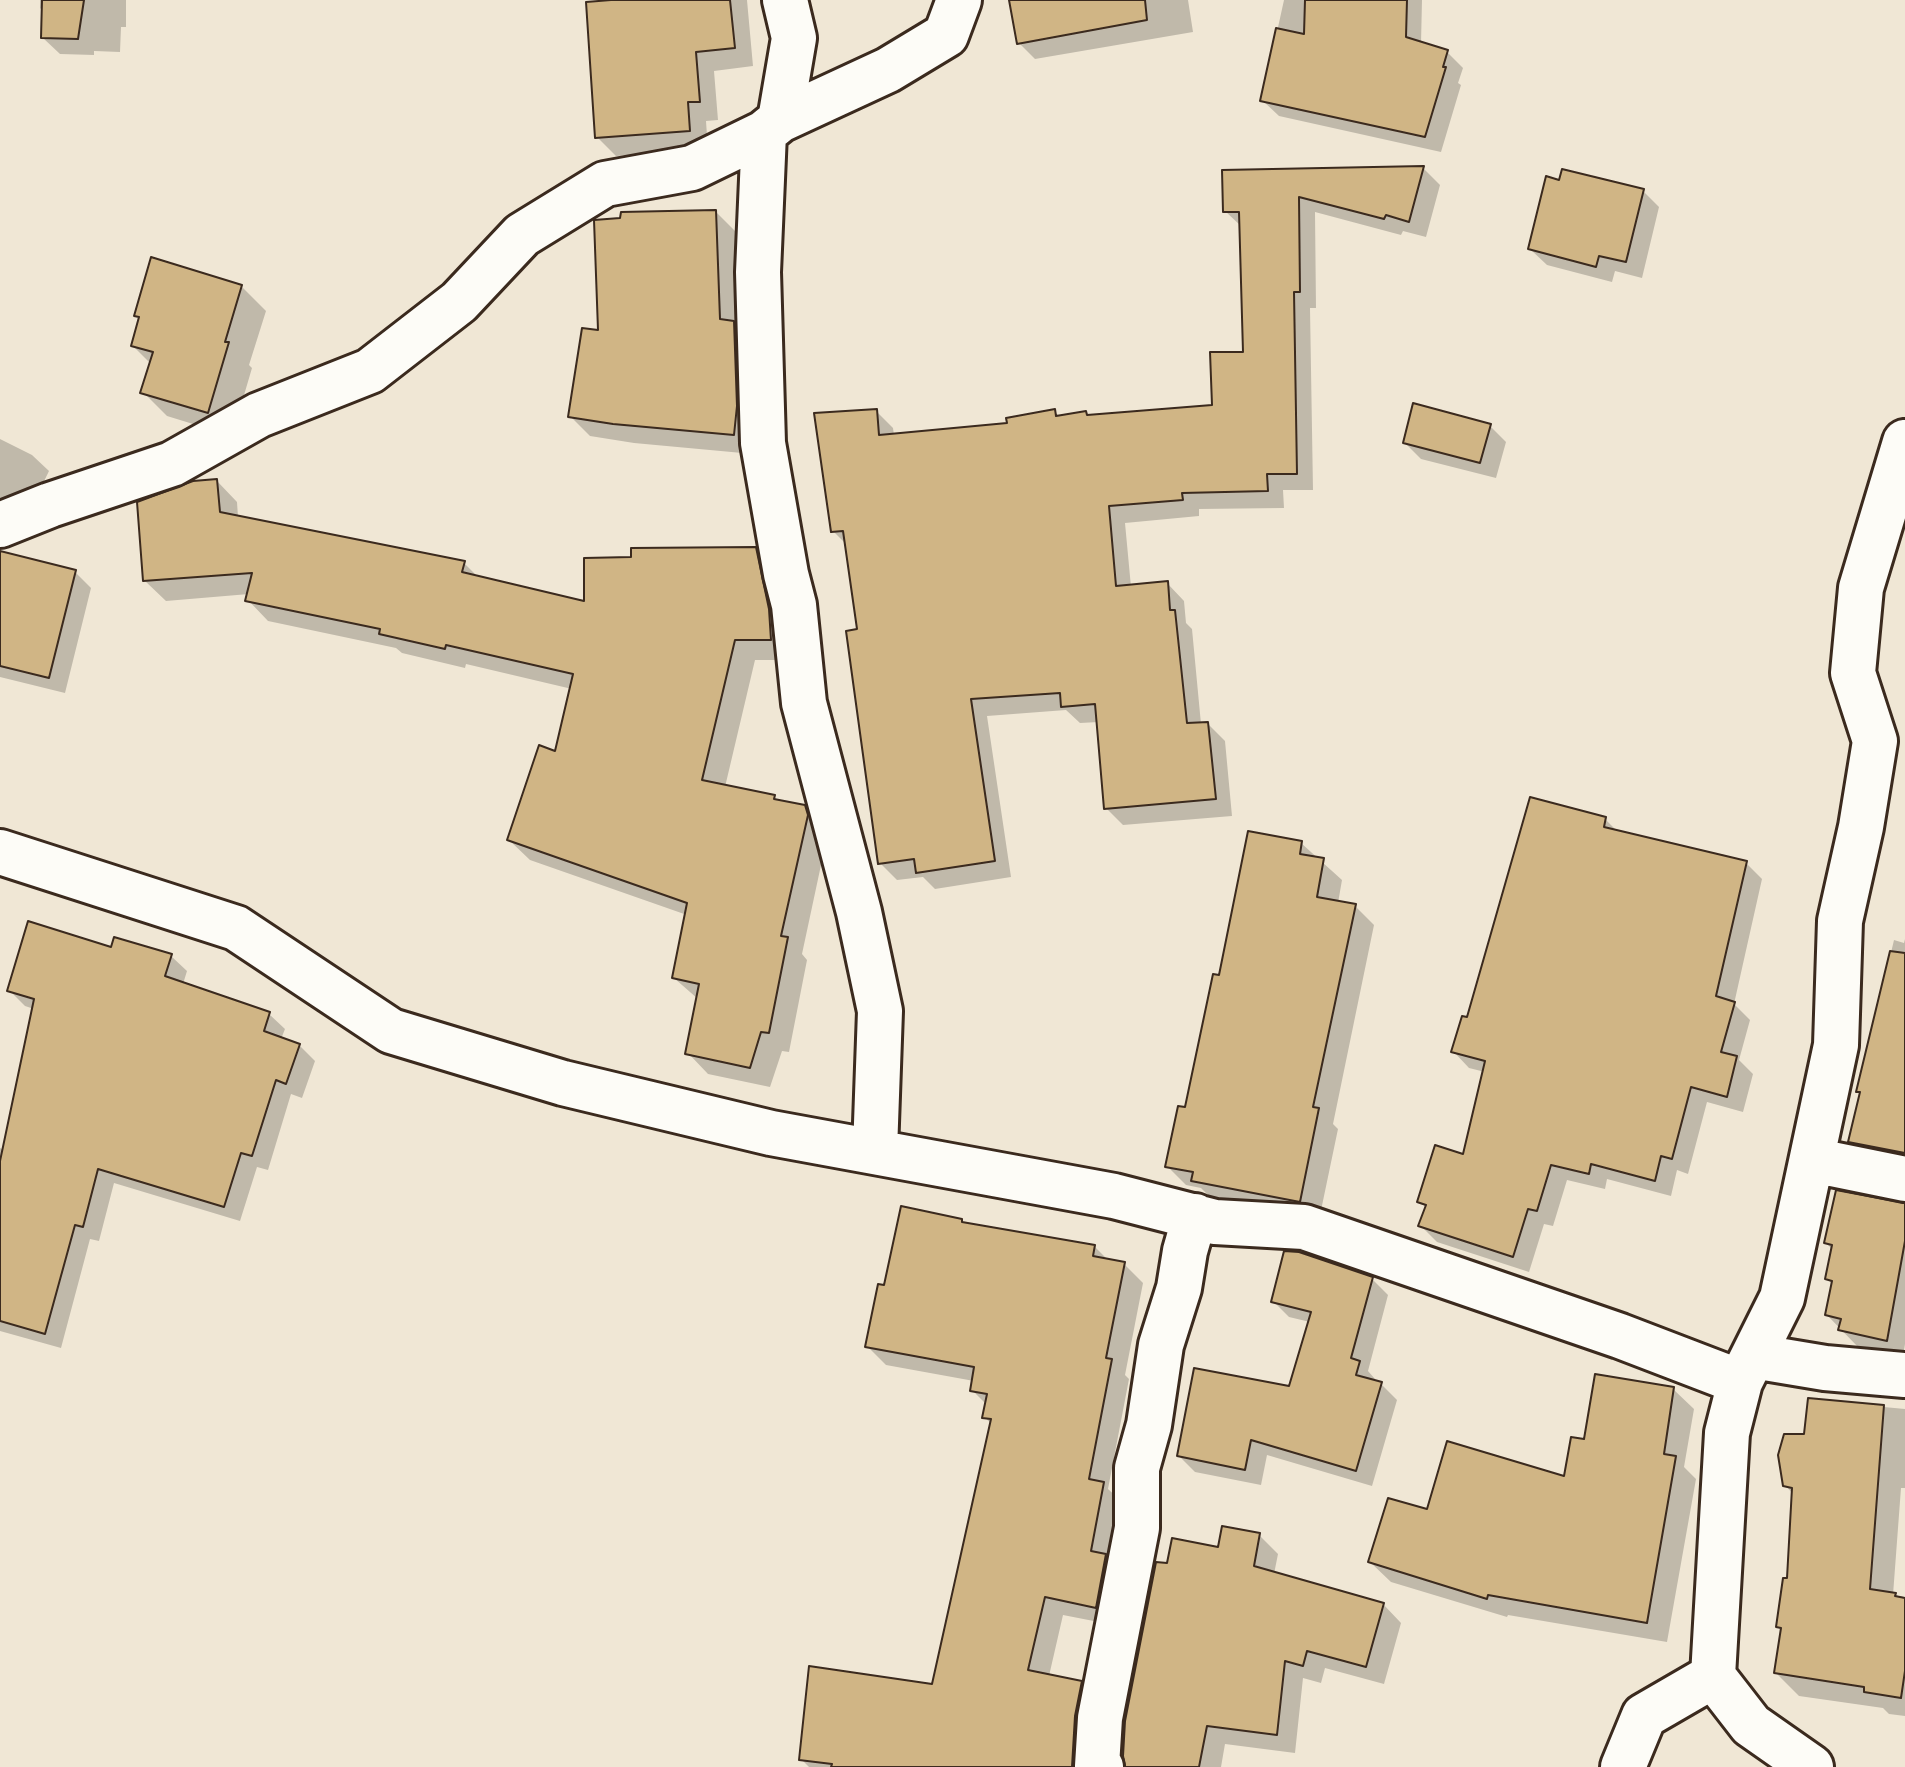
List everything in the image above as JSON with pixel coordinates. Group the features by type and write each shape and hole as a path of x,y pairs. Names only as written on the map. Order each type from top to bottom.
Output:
{"street":[{"path":"785,0 794,38 772,126 758,272 763,443 796,618 804,703 859,912 880,1011 875,1151"},
{"path":"0,525 172,464 259,415 370,371 459,302 522,235 605,184 692,168 888,70 946,35 959,0"},
{"path":"1811,1767 1751,1725 1713,1676 1727,1433 1746,1369 1782,1298 1836,1045 1840,921 1861,827 1875,741 1853,673 1861,588 1905,442"},
{"path":"0,852 236,928 391,1031 563,1083 771,1133 1114,1196 1215,1222 1304,1227 1606,1331 1746,1369 1825,1368 1905,1375"},
{"path":"1812,1160 1905,1179"},
{"path":"1101,1767 1097,1766 1100,1718 1137,1528 1137,1468 1149,1425 1161,1345 1179,1288 1195,1216"},
{"path":"1623,1767 1644,1716 1713,1676"}],"building":[{"path":"42,0 84,0 78,39 41,38"},
{"path":"730,0 735,48 696,52 700,102 688,102 690,131 595,138 586,2"},
{"path":"1009,0 1145,0 1147,20 1017,44"},
{"path":"1305,0 1407,0 1406,37 1448,50 1443,67 1446,67 1425,137 1260,101 1276,28 1304,34"},
{"path":"1424,166 1409,222 1386,215 1384,219 1299,197 1300,292 1294,292 1297,474 1267,474 1268,491 1182,493 1183,500 1109,506 1116,586 1168,581 1170,610 1175,610 1187,723 1208,722 1216,799 1104,809 1095,704 1061,707 1060,693 971,699 995,861 916,873 914,859 878,864 846,631 857,629 843,531 831,532 814,413 877,409 879,435 1007,423 1006,418 1055,409 1056,416 1086,411 1087,415 1212,405 1210,352 1243,352 1239,212 1223,212 1222,170"},
{"path":"1562,169 1644,189 1626,262 1599,256 1596,267 1528,249 1546,176 1559,180"},
{"path":"716,210 720,319 734,321 737,406 734,435 568,417 582,328 598,330 594,220 620,218 621,212"},
{"path":"151,257 242,285 208,413 140,393 153,352 131,346 139,317 134,316"},
{"path":"1413,403 1491,424 1480,463 1403,443"},
{"path":"217,479 220,512 465,561 462,572 584,601 584,558 631,557 631,548 756,547 769,609 771,640 735,640 702,780 775,795 774,799 805,805 808,815 781,936 788,937 769,1033 761,1032 750,1068 685,1054 699,984 672,978 687,903 507,840 539,745 555,751 573,674 446,645 445,649 379,634 380,629 245,601 252,573 143,581 137,502 193,481"},
{"path":"0,551 76,570 49,678 0,666"},
{"path":"1530,797 1606,817 1604,827 1747,861 1716,996 1735,1002 1721,1052 1737,1056 1727,1097 1691,1087 1672,1159 1661,1156 1655,1181 1591,1164 1589,1174 1551,1165 1537,1211 1528,1209 1513,1257 1418,1226 1426,1205 1417,1202 1435,1145 1463,1154 1485,1061 1451,1052 1462,1016 1467,1017"},
{"path":"1248,831 1302,841 1300,854 1324,858 1317,897 1356,904 1313,1107 1319,1108 1300,1202 1191,1181 1193,1172 1165,1167 1178,1106 1185,1107 1213,974 1219,975"},
{"path":"28,921 111,947 114,937 172,954 165,976 270,1012 264,1031 300,1044 286,1084 276,1080 252,1156 241,1153 224,1207 98,1169 83,1227 75,1225 45,1334 0,1321 0,1161 34,999 7,991"},
{"path":"1890,951 1905,953 1905,1153 1848,1142 1860,1092 1856,1092"},
{"path":"1836,1190 1905,1203 1905,1241 1887,1341 1838,1330 1841,1319 1825,1315 1832,1281 1825,1279 1832,1245 1824,1243"},
{"path":"901,1206 962,1219 962,1222 1095,1245 1093,1256 1125,1262 1106,1358 1112,1359 1089,1479 1104,1482 1091,1551 1106,1554 1096,1608 1045,1597 1028,1670 1082,1681 1075,1716 1072,1767 831,1767 832,1764 799,1760 809,1666 932,1684 991,1419 982,1418 987,1394 970,1391 974,1367 865,1347 878,1284 884,1285"},
{"path":"1284,1251 1299,1252 1373,1277 1351,1358 1360,1361 1356,1375 1382,1382 1356,1471 1251,1440 1245,1470 1177,1456 1194,1368 1289,1386 1311,1312 1271,1302"},
{"path":"1595,1374 1674,1387 1664,1454 1676,1456 1647,1623 1488,1595 1487,1599 1368,1562 1388,1498 1427,1509 1447,1441 1564,1476 1571,1437 1584,1439"},
{"path":"1808,1398 1884,1405 1870,1589 1896,1593 1895,1596 1905,1598 1905,1671 1901,1698 1864,1692 1864,1687 1774,1673 1781,1628 1776,1627 1783,1578 1787,1578 1792,1488 1783,1486 1778,1455 1784,1434 1804,1434"},
{"path":"1222,1526 1260,1533 1254,1566 1384,1603 1366,1667 1307,1651 1303,1666 1285,1661 1277,1735 1207,1726 1199,1767 1125,1767 1125,1721 1156,1562 1167,1563 1172,1538 1218,1547"}]}
